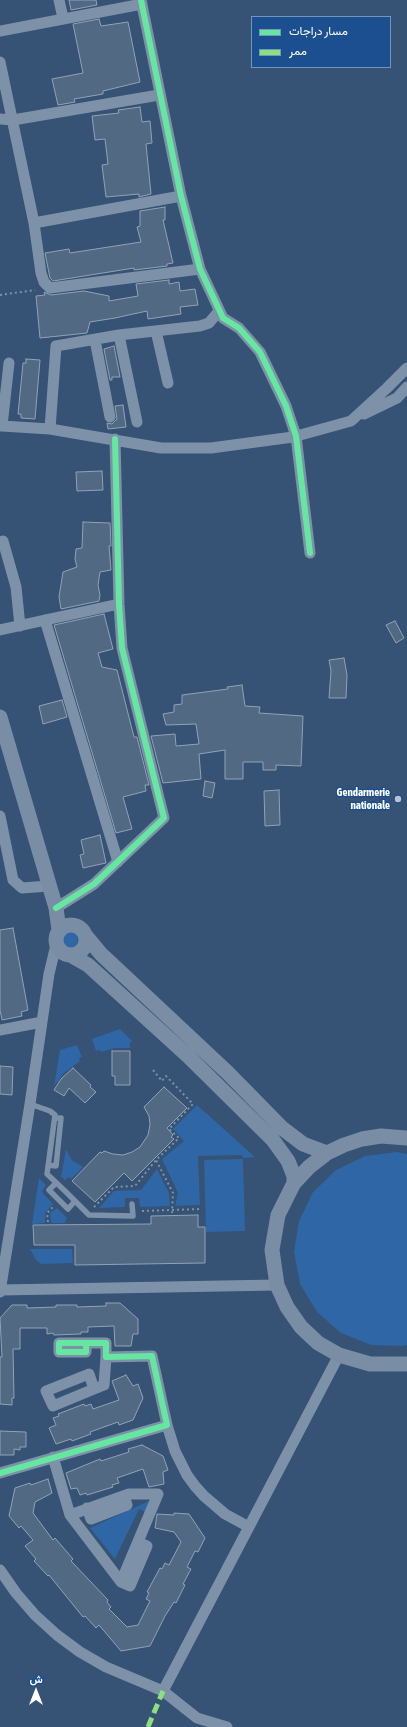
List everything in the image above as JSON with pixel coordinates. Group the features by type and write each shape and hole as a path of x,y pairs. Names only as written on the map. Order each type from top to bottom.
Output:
{"main road":[{"path":"0,717 56,908 58,938 62,953 72,956 88,965 188,1056 273,1140 288,1161 294,1176 294,1183"},
{"path":"56,908 73,925 81,928 101,954 228,1072 282,1128 303,1144 327,1153"},
{"path":"58,938 68,925 73,925"},
{"path":"72,956 80,953 84,949 86,936"},
{"path":"405,1365 370,1364 339,1355 318,1343 301,1327 287,1307 277,1285 272,1250 278,1215 294,1183 309,1167 327,1153 362,1139 381,1136 407,1138"}],"street":[{"path":"59,0 63,18"},
{"path":"0,31 141,2 181,196 200,269 223,318 239,328 260,352 286,406 296,436 310,553"},
{"path":"0,62 34,223 41,273 44,282 50,288 200,269"},
{"path":"0,119 13,120 160,95"},
{"path":"34,223 181,196"},
{"path":"50,429 56,346 119,335 210,324 219,311"},
{"path":"156,331 168,383"},
{"path":"119,335 137,422"},
{"path":"94,340 110,417"},
{"path":"9,363 1,426 50,429 161,448 211,448 296,436 351,421 396,398 407,387"},
{"path":"351,421 407,368"},
{"path":"56,908 94,884 164,818 122,648 119,604 115,439"},
{"path":"3,541 16,587 20,626"},
{"path":"0,630 119,604"},
{"path":"45,620 118,862"},
{"path":"0,816 13,880 22,888 49,886"},
{"path":"58,938 48,974 30,1104 1,1291 277,1285"},
{"path":"0,1030 42,1022"},
{"path":"86,1343 106,1343 104,1385 94,1389"},
{"path":"163,1691 339,1355"},
{"path":"106,1357 152,1356 174,1451 187,1475 209,1501 224,1514 248,1527"},
{"path":"0,1473 167,1424"},
{"path":"53,1457 70,1514 121,1582 130,1586 147,1546 138,1542"},
{"path":"70,1514 87,1508 91,1518 127,1505 124,1496 129,1494 158,1494 121,1582"},
{"path":"127,1567 121,1565 142,1517 147,1519"},
{"path":"0,1570 16,1593 35,1615 68,1644 106,1667 163,1691 197,1718 227,1727"}],"lane":[{"path":"30,1104 50,1111 55,1115 47,1174 56,1183 89,1215 133,1216 132,1204"},
{"path":"56,1183 49,1190 68,1209 75,1201"}],"path":[{"path":"0,295 50,288"},
{"path":"88,1213 114,1187 135,1186 156,1160 179,1138 170,1129 193,1104 166,1076 162,1080 153,1070"},
{"path":"156,1160 173,1193 172,1212"},
{"path":"132,1211 172,1212 202,1209"}],"shaded area":[{"path":"67,932 73,932 78,937 76,946 73,948 67,948 62,943 62,937"},
{"path":"120,1029 133,1042 130,1042 130,1048 115,1048 101,1052 100,1050 96,1051 92,1039"},
{"path":"77,1045 82,1057 79,1058 80,1061 64,1073 54,1086 60,1050"},
{"path":"197,1105 255,1157 244,1158 241,1155 198,1156 200,1205 175,1206 178,1193 162,1159 184,1141 173,1129"},
{"path":"66,1149 72,1160 83,1167 71,1179 69,1177 65,1180 61,1177"},
{"path":"397,1152 407,1154 407,1345 371,1345 341,1333 317,1312 300,1284 294,1252 299,1221 313,1192 336,1170 365,1156"},
{"path":"243,1159 245,1231 206,1232 204,1160"},
{"path":"157,1169 169,1193 170,1206 140,1207 139,1198 125,1198 125,1207 99,1208 114,1191 141,1190"},
{"path":"39,1178 46,1185 42,1192 53,1204 45,1213 45,1223 32,1224"},
{"path":"57,1208 67,1218 65,1223 51,1223 50,1213"},
{"path":"30,1249 72,1249 73,1263 41,1264 36,1260"},
{"path":"149,1501 145,1512 139,1509 115,1559 90,1528"}],"building":[{"path":"69,0 96,0 97,5 71,10"},
{"path":"99,19 101,26 128,22 140,82 103,91 103,94 74,99 75,102 58,105 52,79 83,73 73,24"},
{"path":"140,107 142,122 150,121 152,143 146,144 151,194 139,197 139,194 106,197 102,165 108,164 105,139 95,140 92,116 119,113 118,110"},
{"path":"165,207 165,220 163,220 173,263 167,264 167,266 134,270 134,268 53,281 50,278 45,253 69,249 70,253 141,242 137,227 140,226 140,211"},
{"path":"169,280 169,284 179,282 180,291 195,289 198,305 180,307 181,314 148,319 147,311 90,322 87,333 40,338 36,296 45,295 44,292 51,295 84,291 109,296 109,301 138,296 136,284"},
{"path":"114,346 120,377 112,377 112,380 110,380 104,349"},
{"path":"26,359 40,360 35,419 21,418 21,414 18,414 23,363 26,363"},
{"path":"123,405 126,427 108,429 107,423 112,424 117,419 115,406"},
{"path":"102,471 103,490 77,491 76,472"},
{"path":"83,522 110,523 111,546 109,546 111,570 100,572 98,585 100,595 99,601 61,609 59,597 63,572 77,567 75,559 76,549 82,548"},
{"path":"104,614 113,649 98,653 102,667 117,670 134,737 137,737 149,785 145,785 146,791 123,797 132,829 116,833 54,625"},
{"path":"395,621 404,638 396,643 386,625"},
{"path":"344,658 347,675 346,698 329,698 331,671 329,660"},
{"path":"242,685 245,706 260,707 259,713 303,716 301,766 276,765 276,770 263,770 263,762 243,762 243,779 225,779 225,750 199,754 201,779 163,783 151,736 175,734 176,746 199,744 196,724 166,725 163,714 174,712 174,705 182,704 182,695 228,689 227,687"},
{"path":"62,700 67,717 43,724 39,706"},
{"path":"205,781 215,783 212,798 203,796"},
{"path":"279,790 280,825 265,826 264,791"},
{"path":"100,835 106,863 83,868 80,855 84,854 81,840"},
{"path":"13,928 28,1010 21,1012 22,1016 2,1020 0,1010 0,930"},
{"path":"112,1051 130,1051 130,1085 115,1085 115,1076 112,1076"},
{"path":"0,1066 13,1067 12,1095 0,1094"},
{"path":"73,1068 91,1085 90,1087 96,1092 85,1103 69,1088 64,1096 54,1090 61,1079"},
{"path":"164,1087 187,1108 167,1128 173,1135 171,1137 174,1139 132,1181 124,1173 95,1202 72,1181 100,1152 102,1153 104,1151 123,1155 140,1147 148,1135 150,1125 149,1116 144,1107"},
{"path":"198,1215 198,1227 205,1227 205,1263 75,1265 75,1245 34,1245 33,1225 151,1224 151,1216"},
{"path":"106,1303 120,1303 138,1319 138,1334 133,1334 131,1346 115,1346 114,1326 88,1327 88,1332 81,1332 81,1334 54,1335 53,1333 47,1334 47,1328 20,1328 20,1349 13,1349 14,1398 12,1398 12,1405 0,1404 0,1357 2,1357 0,1318 12,1305 27,1305 27,1308 56,1307 56,1305 77,1305 77,1307 106,1306"},
{"path":"126,1375 133,1386 138,1384 143,1398 133,1420 119,1425 118,1422 90,1432 91,1434 72,1441 71,1439 56,1444 49,1428 56,1425 53,1418 59,1416 58,1414 84,1404 85,1406 91,1404 93,1409 119,1400 112,1381"},
{"path":"0,1431 26,1432 26,1447 20,1447 20,1450 14,1449 14,1455 0,1455"},
{"path":"142,1445 163,1456 168,1470 163,1472 164,1484 149,1487 143,1469 117,1478 119,1483 112,1485 113,1487 87,1495 86,1493 80,1495 77,1488 71,1489 66,1473 100,1459 101,1461 129,1452 128,1449"},
{"path":"48,1479 52,1493 35,1502 33,1513 53,1540 55,1538 73,1559 71,1561 108,1600 107,1602 111,1607 109,1609 127,1627 138,1625 150,1601 146,1599 149,1593 147,1592 160,1568 162,1569 165,1563 169,1565 181,1542 174,1532 155,1528 157,1514 189,1514 205,1538 198,1552 195,1551 187,1567 191,1569 183,1584 185,1585 176,1603 174,1602 165,1616 150,1646 121,1651 99,1625 96,1628 85,1616 83,1617 49,1575 48,1576 34,1561 36,1559 25,1546 33,1540 21,1526 19,1528 9,1516 15,1488 30,1483 31,1485"}],"marked path":[{"path":"148,1727 163,1691"}],"cycle path":[{"path":"141,0 181,196 200,269 223,318 239,328 260,352 286,406 296,436 310,553"},
{"path":"56,908 94,884 164,818 122,648 119,604 115,439"},
{"path":"0,1473 167,1425 152,1356 106,1357 106,1343 59,1343 59,1352 86,1352 86,1343"}],"place":[{"name":"Gendarmerie nationale","path":"398,799"}]}
